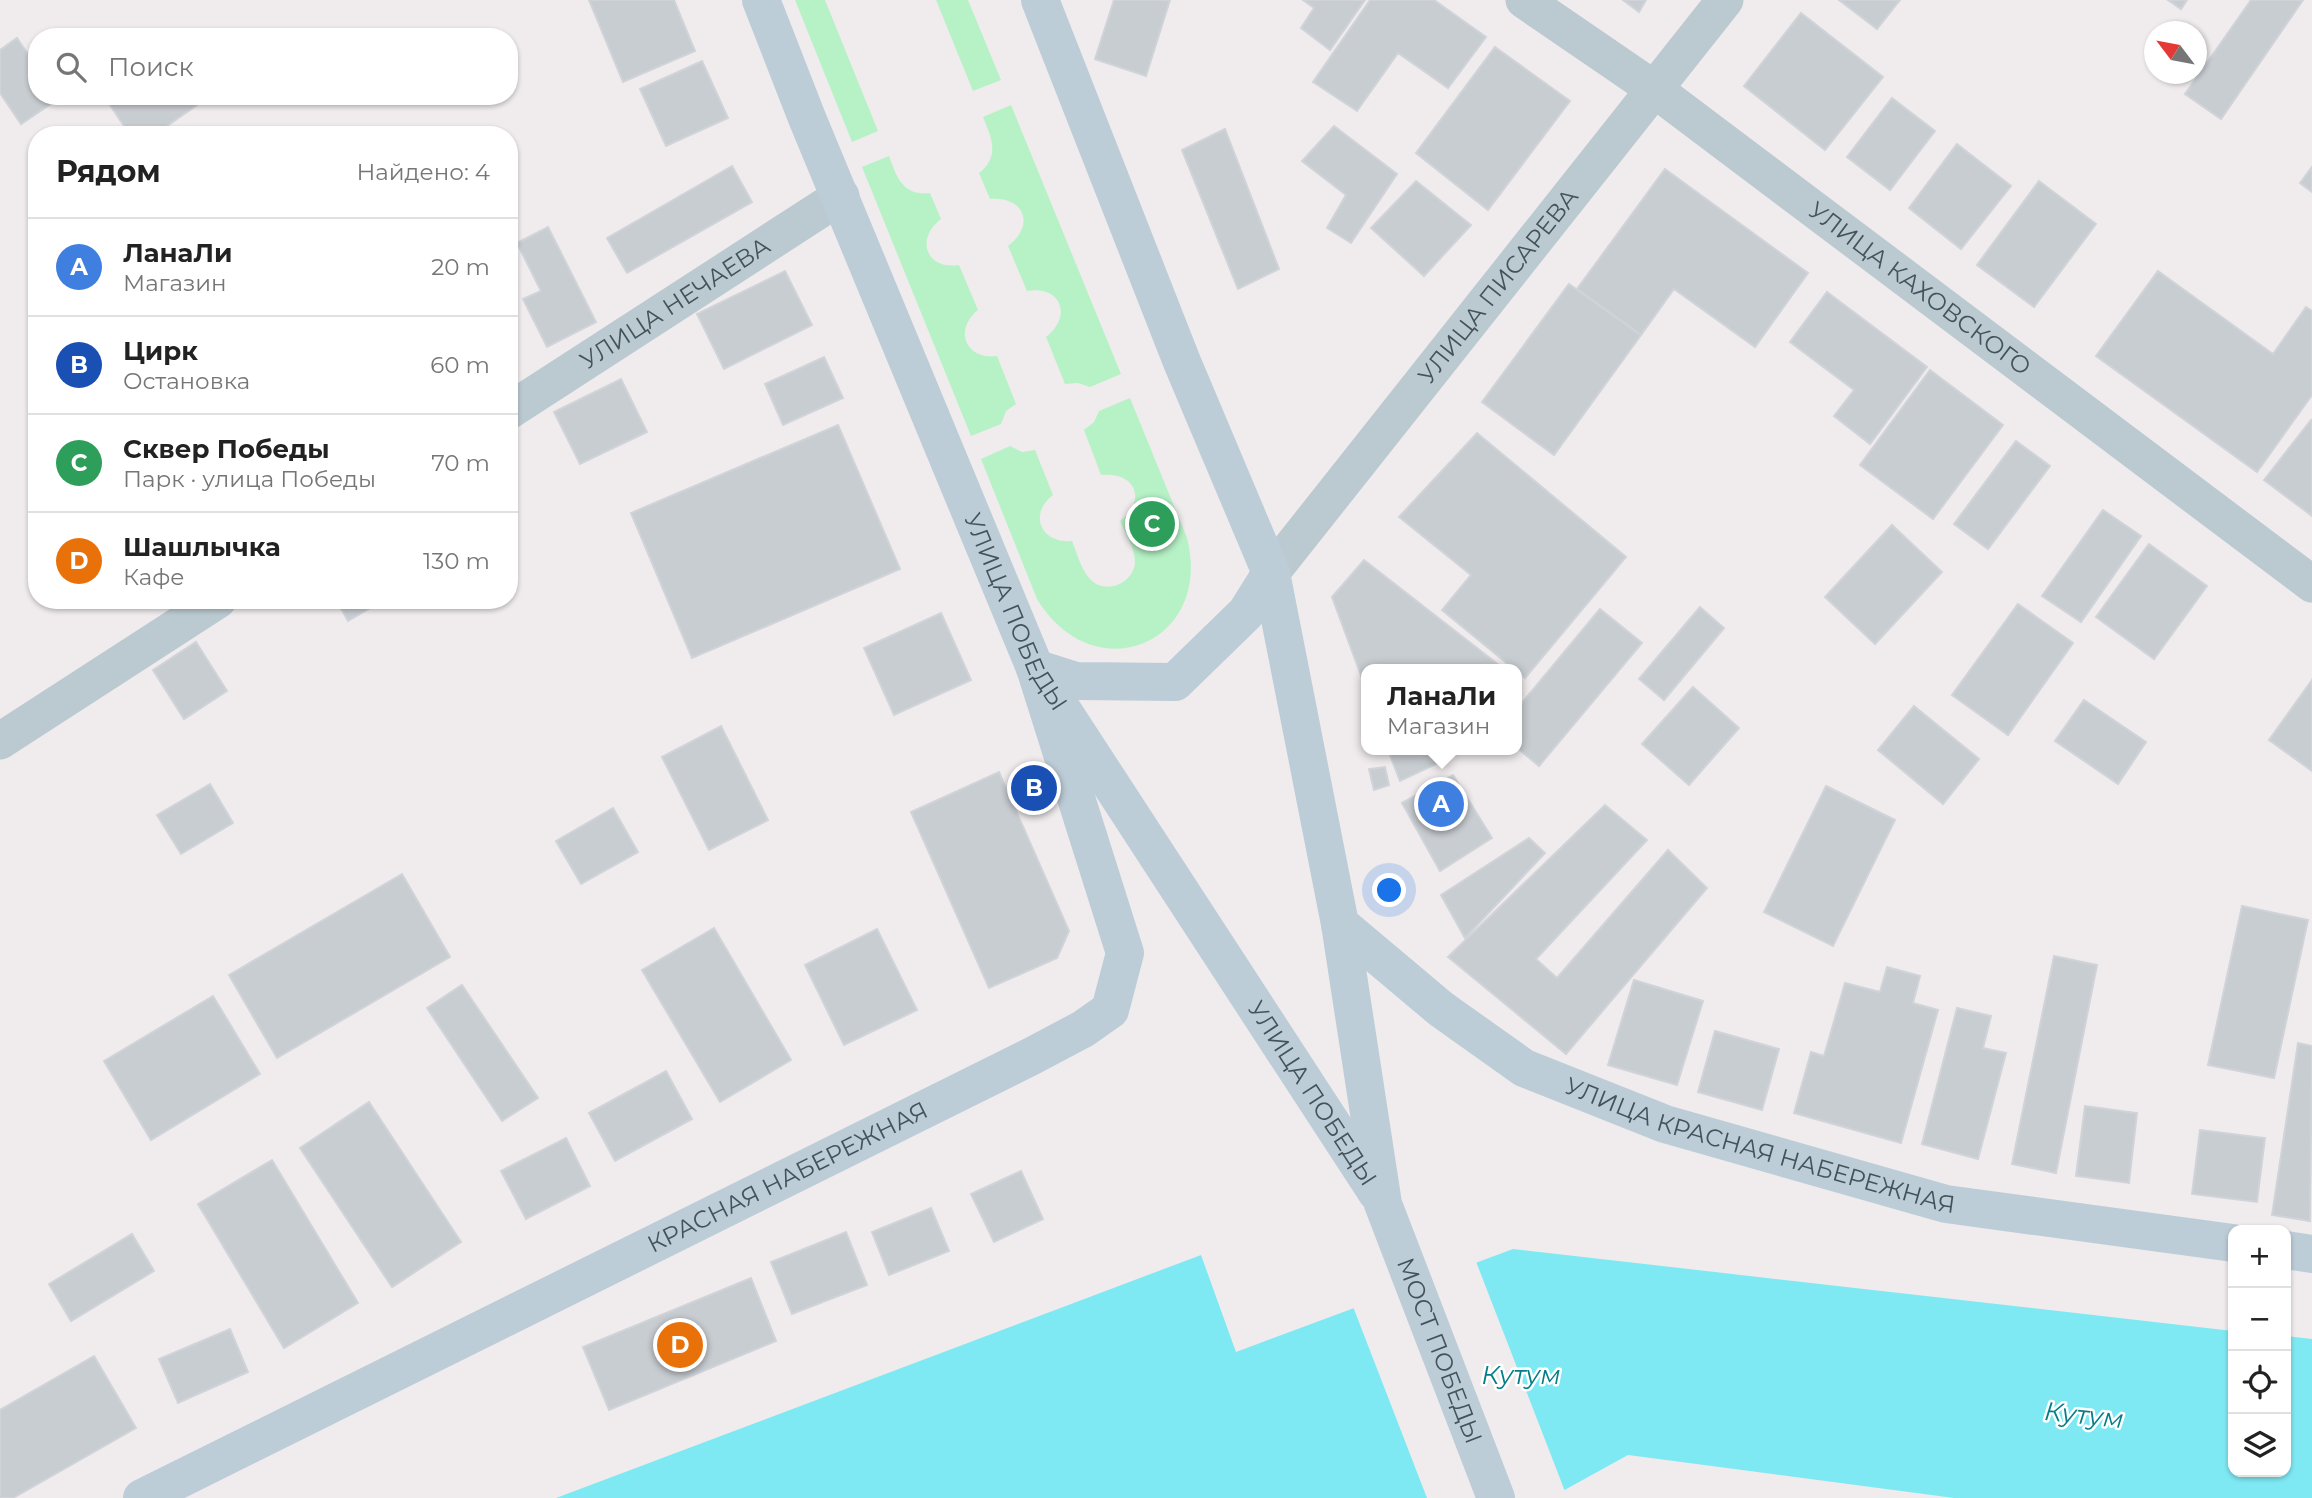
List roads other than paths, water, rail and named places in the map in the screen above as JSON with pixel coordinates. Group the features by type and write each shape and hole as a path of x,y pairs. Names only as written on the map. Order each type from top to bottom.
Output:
{"main road":[{"name":"УЛИЦА ПОБЕДЫ","path":"1040,0 1182,362 1271,573 1340,924 1384,1203"},
{"name":"УЛИЦА ПОБЕДЫ","path":"763,3 1035,668 1384,1203"},
{"path":"1035,668 1076,681 1175,682 1246,613 1271,573"},
{"name":"КРАСНАЯ НАБЕРЕЖНАЯ","path":"142,1498 1032,1056 1083,1029 1110,1010 1125,953 1035,668"},
{"name":"УЛИЦА КРАСНАЯ НАБЕРЕЖНАЯ","path":"1340,924 1441,1009 1524,1068 1665,1124 1946,1204 2228,1242"},
{"name":"МОСТ ПОБЕДЫ","path":"1384,1203 1496,1498"},
{"path":"2291,1251 2312,1254"}],"street":[{"name":"УЛИЦА КАХОВСКОГО","path":"1524,0 1654,89 2312,584"},
{"name":"УЛИЦА ПИСАРЕВА","path":"1271,573 1724,0"},
{"name":"УЛИЦА НЕЧАЕВА","path":"518,405 841,196"},
{"path":"0,741 204,609"}],"water":[{"name":"Кутум","path":"1513,1249 2228,1330 2228,1477 2291,1477 2291,1337 2312,1339 2312,1498 1954,1498 1628,1455 1550,1498 556,1498 1201,1255 1236,1352"}],"place":[{"name":"Сквер Победы","path":"1152,524"},
{"name":"Цирк","path":"1034,788"},
{"name":"ЛанаЛи","path":"1441,804"},
{"name":"Шашлычка","path":"680,1345"}]}
